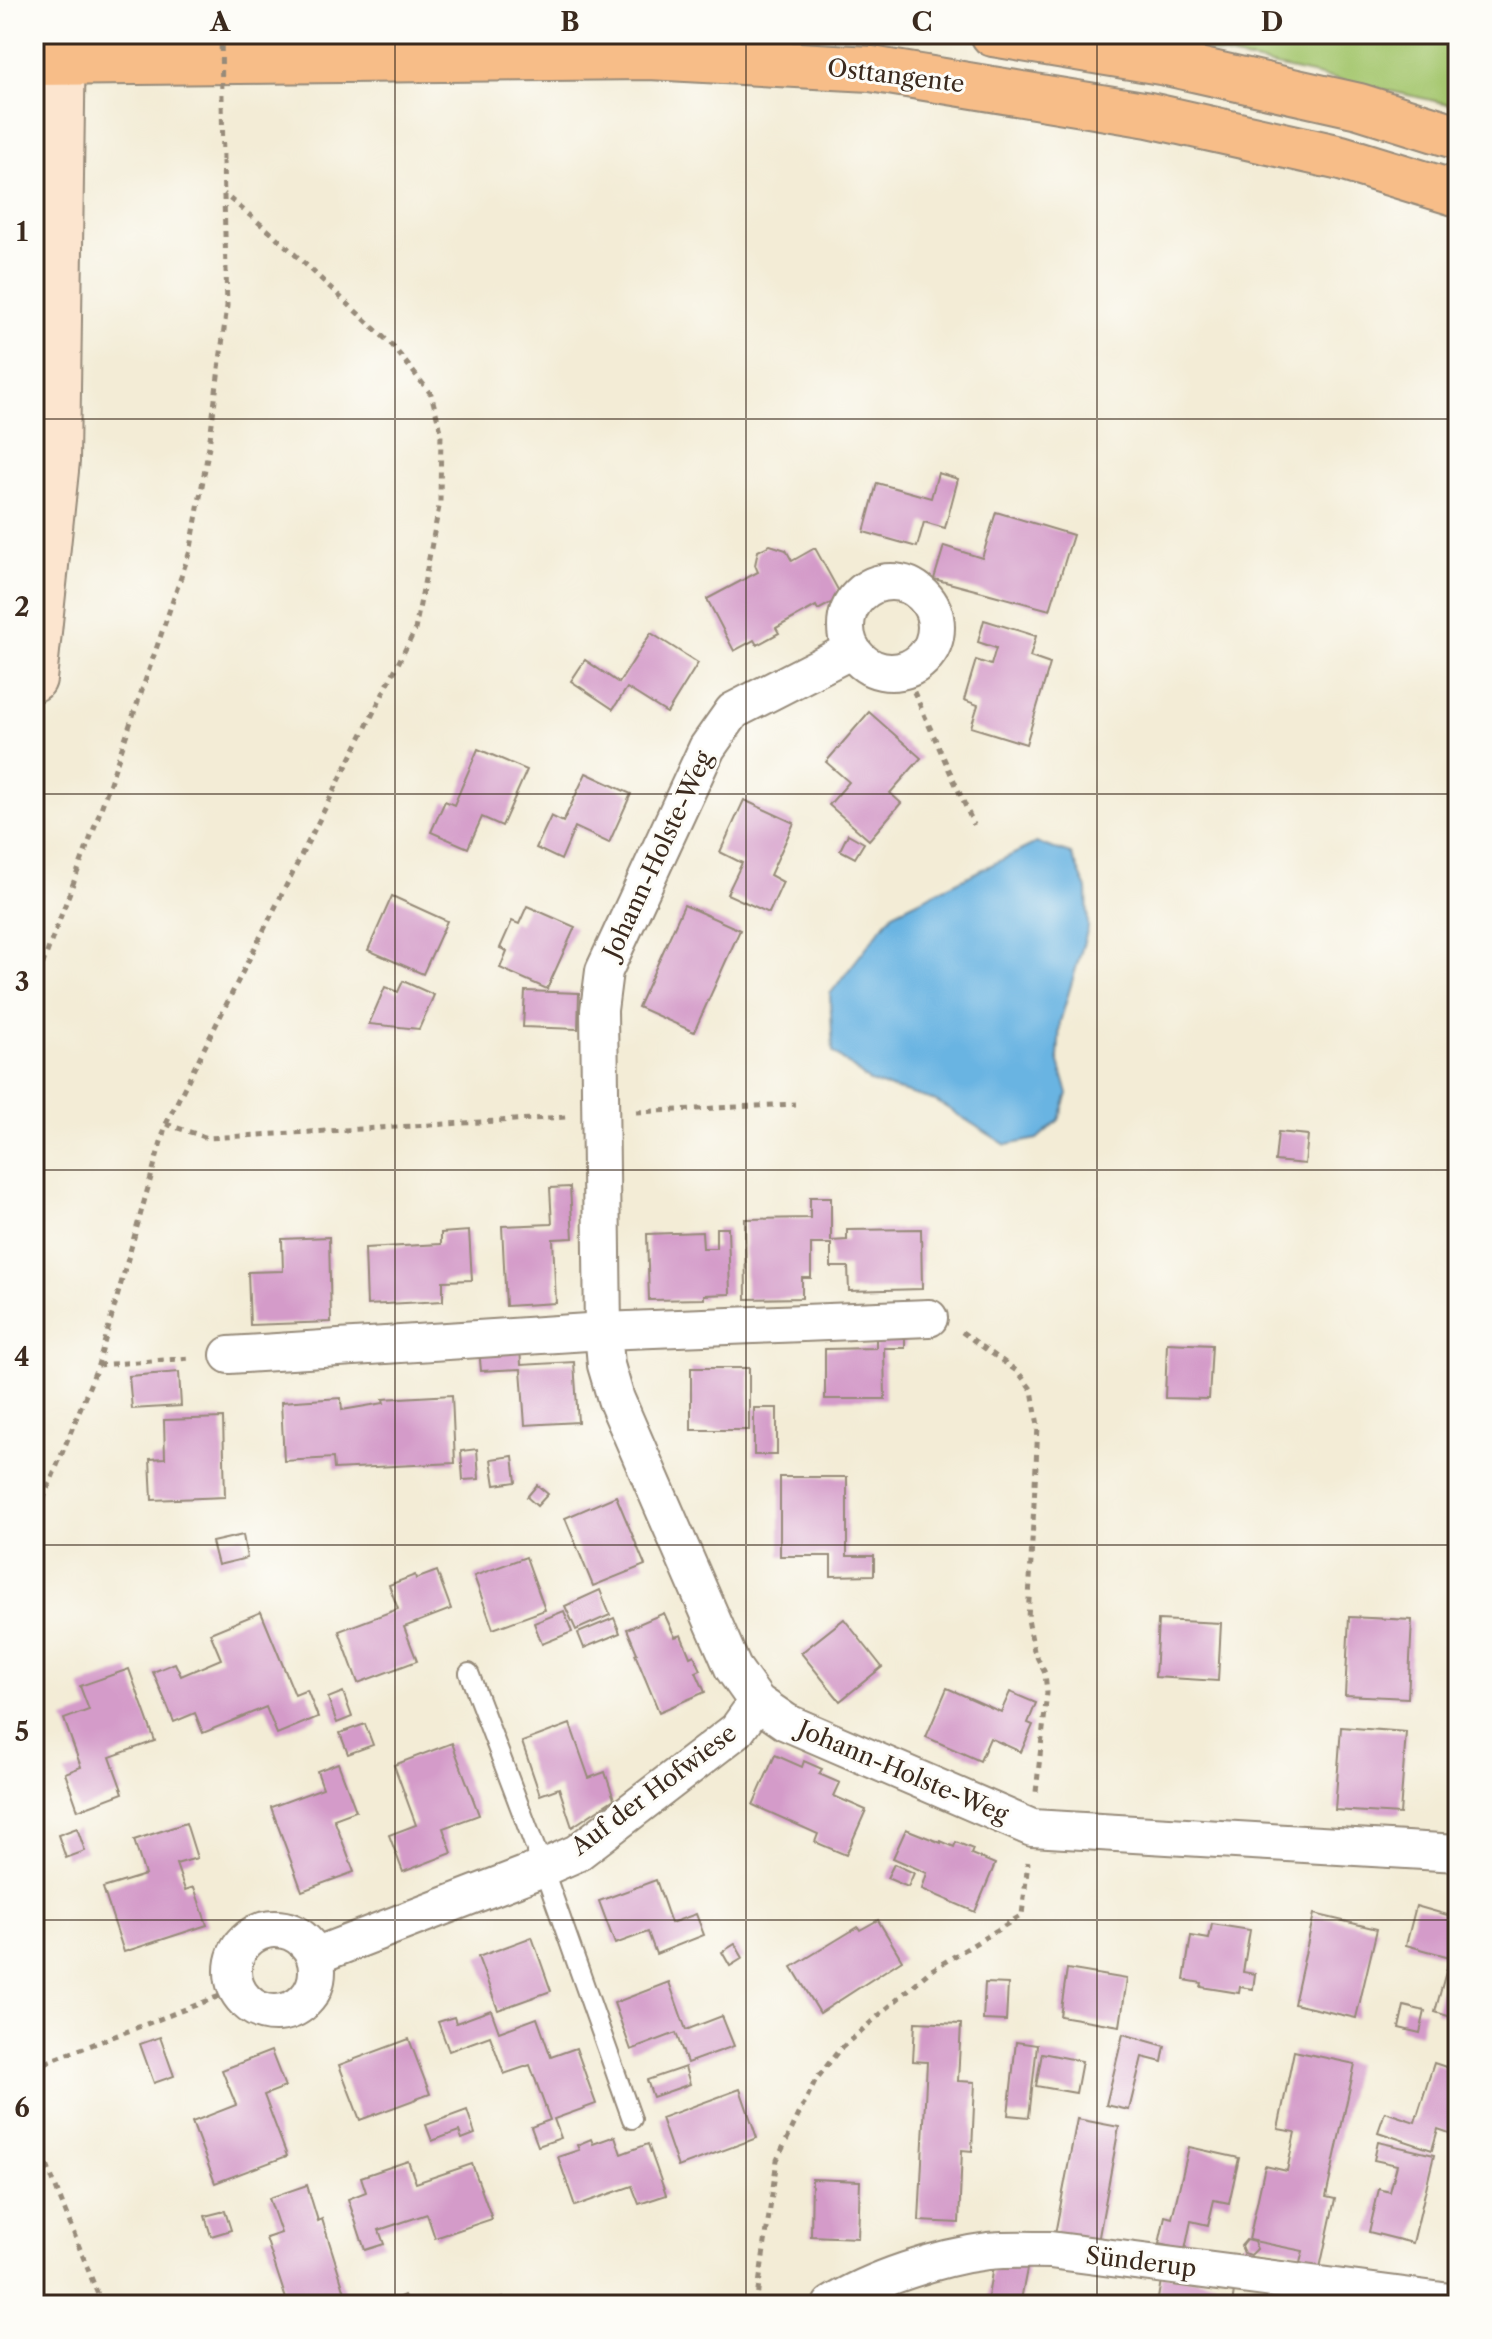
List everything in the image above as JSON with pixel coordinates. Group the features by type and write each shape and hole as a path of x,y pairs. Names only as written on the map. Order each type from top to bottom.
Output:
{"main road":[{"path":"993,34 1167,63 1359,106 1458,137"},
{"path":"34,679 57,461 53,54"},
{"name":"Osttangente","path":"53,54 649,57 871,69 1149,115 1341,158 1458,194"}],"street":[{"path":"900,583 914,588 933,610 936,625 934,640 918,664 904,670 889,672 875,669 852,650 847,636 851,607 871,587 900,583"},
{"name":"Johann-Holste-Weg","path":"852,650 733,711 707,748 604,971 599,1010 606,1365 616,1399 733,1668 757,1702 786,1722 1032,1828 1458,1853"},
{"path":"229,1355 603,1331 929,1318"},
{"name":"Auf der Hofwiese","path":"315,1956 577,1853 737,1730 757,1702"},
{"path":"286,1929 308,1944 315,1956 316,1984 298,2006 285,2012 271,2013 257,2009 246,2001 238,1989 233,1976 239,1949 259,1931 286,1929"},
{"name":"Sünderup","path":"831,2305 848,2294 910,2270 988,2251 1050,2250 1458,2303"}],"lane":[{"name":"Auf der Hofwiese","path":"469,1673 543,1868 632,2119"}],"path":[{"path":"34,987 96,823 191,548 209,446 227,306 221,34"},
{"path":"34,1522 98,1365 166,1124 415,630 440,502 441,431 431,394 392,345 275,236 224,194"},
{"path":"904,670 974,825"},
{"path":"166,1124 208,1138 795,1104"},
{"path":"756,2305 777,2160 815,2081 839,2050 930,1971 1022,1915 1047,1693 1045,1673 1034,1651 1028,1619 1038,1426 1032,1390 1018,1372 948,1323 929,1318"},
{"path":"98,1365 229,1355"},
{"path":"34,1908 41,1973 34,2068 238,1989"},
{"path":"34,2132 102,2305"}],"green space":[{"path":"1130,34 1458,34 1458,106"}],"water":[{"path":"1036,843 1071,854 1087,889 1088,928 1060,1022 1058,1059 1068,1094 1059,1120 1037,1139 1006,1145 936,1101 870,1082 833,1052 830,994 893,913"}],"building":[{"path":"938,473 958,479 945,528 924,522 917,547 864,532 877,483 931,498"},
{"path":"996,512 1073,535 1050,610 934,579 944,546 982,558"},
{"path":"770,545 786,550 792,561 815,548 842,597 818,610 816,606 776,628 779,633 757,645 754,640 734,651 707,599 758,572 755,565 758,551"},
{"path":"984,620 1036,636 1030,657 1050,664 1026,744 971,727 978,705 964,700 976,660 991,665 996,648 978,642"},
{"path":"651,633 698,663 667,713 627,688 613,709 571,681 585,660 619,683"},
{"path":"869,712 921,758 890,793 901,803 869,840 829,805 849,782 826,762"},
{"path":"478,749 527,770 502,826 482,817 468,848 431,832 445,801 454,805"},
{"path":"586,773 631,794 609,843 575,827 561,860 536,848 551,816 563,822"},
{"path":"744,800 794,823 770,875 783,882 769,913 727,894 742,863 720,852"},
{"path":"848,834 864,843 855,858 840,850"},
{"path":"392,896 447,921 423,974 368,950"},
{"path":"684,905 740,930 694,1032 638,1007"},
{"path":"527,906 575,927 547,989 500,968 507,951 500,948 512,921 519,924"},
{"path":"403,981 434,995 419,1029 369,1024 385,987 398,992"},
{"path":"525,991 579,993 578,1029 523,1027"},
{"path":"1278,1132 1308,1135 1305,1164 1275,1161"},
{"path":"570,1187 573,1238 553,1239 556,1303 506,1306 502,1226 552,1224 550,1188"},
{"path":"810,1197 831,1197 831,1241 847,1240 847,1230 921,1229 922,1289 849,1291 848,1267 831,1267 831,1244 811,1244 811,1278 802,1278 802,1298 746,1299 745,1219 810,1218"},
{"path":"716,1228 728,1228 730,1294 704,1295 704,1299 649,1300 647,1234 702,1232 703,1248 716,1248"},
{"path":"469,1231 472,1280 443,1281 443,1301 367,1305 365,1248 441,1244 441,1233"},
{"path":"329,1237 331,1322 250,1325 248,1272 283,1271 282,1239"},
{"path":"905,1328 905,1348 884,1348 885,1399 825,1399 825,1349 876,1348 876,1329"},
{"path":"1167,1343 1212,1345 1209,1399 1165,1398"},
{"path":"520,1346 521,1365 574,1362 578,1422 525,1425 521,1369 481,1371 479,1348"},
{"path":"691,1368 749,1368 749,1430 691,1430"},
{"path":"179,1372 181,1406 132,1409 129,1376"},
{"path":"452,1395 455,1463 334,1469 333,1458 284,1461 281,1402 341,1398 342,1410 384,1403 383,1399"},
{"path":"754,1408 777,1408 777,1455 754,1455"},
{"path":"223,1418 225,1497 152,1500 150,1459 165,1458 164,1420"},
{"path":"477,1449 479,1479 463,1480 461,1451"},
{"path":"513,1456 516,1482 495,1485 491,1459"},
{"path":"780,1477 847,1477 847,1556 874,1556 874,1575 831,1576 831,1556 780,1556"},
{"path":"537,1485 548,1494 537,1506 527,1497"},
{"path":"616,1496 645,1565 593,1586 565,1518"},
{"path":"243,1535 247,1558 218,1565 212,1542"},
{"path":"526,1557 545,1610 493,1629 474,1576"},
{"path":"437,1571 451,1609 404,1627 417,1661 358,1683 339,1631 398,1609 389,1585"},
{"path":"600,1590 610,1615 576,1630 565,1606"},
{"path":"564,1611 572,1632 542,1644 534,1623"},
{"path":"261,1612 295,1695 307,1690 318,1717 277,1734 266,1707 203,1733 195,1713 174,1722 153,1672 175,1663 181,1676 221,1659 210,1633"},
{"path":"664,1613 675,1637 681,1635 690,1657 694,1655 701,1670 696,1672 705,1692 659,1712 627,1629"},
{"path":"1349,1617 1412,1620 1408,1698 1345,1695"},
{"path":"614,1618 620,1633 584,1648 578,1633"},
{"path":"844,1619 882,1667 840,1701 801,1653"},
{"path":"1158,1620 1221,1623 1218,1681 1155,1677"},
{"path":"129,1669 155,1741 110,1757 123,1793 78,1810 65,1773 81,1767 64,1719 89,1710 80,1686"},
{"path":"1454,1687 1458,1688 1458,1778 1450,1777"},
{"path":"947,1688 1001,1712 1010,1692 1036,1703 1028,1723 1033,1725 1021,1752 990,1738 980,1761 926,1737"},
{"path":"343,1692 352,1717 337,1723 328,1698"},
{"path":"365,1724 373,1745 348,1754 340,1733"},
{"path":"570,1724 589,1778 605,1772 614,1799 572,1827 559,1788 540,1795 522,1742"},
{"path":"1341,1727 1406,1732 1400,1814 1335,1810"},
{"path":"452,1743 479,1815 443,1828 452,1853 403,1872 389,1835 416,1825 394,1765"},
{"path":"775,1755 802,1767 804,1761 822,1769 819,1774 840,1783 834,1796 866,1810 846,1855 815,1842 818,1834 753,1805"},
{"path":"338,1763 356,1811 334,1819 354,1872 302,1891 271,1807 323,1788 317,1771"},
{"path":"186,1823 197,1858 176,1864 185,1890 194,1887 207,1925 124,1952 103,1888 145,1875 134,1840"},
{"path":"77,1828 85,1851 66,1858 58,1835"},
{"path":"906,1829 954,1847 956,1842 973,1849 971,1854 995,1864 975,1912 922,1889 927,1873 893,1858"},
{"path":"894,1864 914,1873 908,1887 887,1878"},
{"path":"656,1880 671,1923 696,1914 704,1935 656,1954 648,1932 615,1944 599,1901"},
{"path":"1416,1906 1458,1918 1458,2019 1435,2012 1450,1957 1406,1945"},
{"path":"1314,1914 1377,1929 1356,2018 1294,2004"},
{"path":"878,1920 902,1960 820,2013 792,1967 858,1927 860,1930"},
{"path":"1212,1924 1250,1930 1243,1972 1255,1974 1253,1989 1240,1987 1239,1993 1201,1987 1202,1983 1184,1980 1191,1936 1209,1939"},
{"path":"532,1937 551,1991 498,2010 478,1957"},
{"path":"735,1944 743,1958 730,1966 722,1952"},
{"path":"1067,1969 1127,1979 1120,2026 1060,2016"},
{"path":"669,1982 686,2030 722,2016 734,2046 687,2063 676,2033 631,2050 614,2003"},
{"path":"985,1983 1008,1984 1006,2021 983,2020"},
{"path":"1404,2006 1425,2011 1420,2033 1399,2028"},
{"path":"491,2010 499,2032 537,2018 551,2057 576,2048 596,2104 554,2119 561,2138 538,2146 531,2127 550,2120 530,2065 504,2074 490,2036 449,2051 438,2022 454,2017 456,2023"},
{"path":"915,2022 961,2024 958,2081 975,2082 972,2151 962,2150 959,2223 919,2221 927,2062 913,2061"},
{"path":"1123,2034 1165,2046 1162,2062 1142,2057 1129,2110 1106,2105"},
{"path":"160,2037 174,2076 154,2083 140,2044"},
{"path":"409,2039 430,2094 360,2120 339,2065"},
{"path":"1016,2042 1037,2045 1029,2117 1008,2115"},
{"path":"271,2051 285,2087 264,2095 287,2156 215,2183 192,2122 236,2105 222,2070"},
{"path":"1294,2051 1355,2064 1326,2197 1335,2199 1320,2268 1300,2263 1303,2251 1249,2240 1265,2166 1287,2171 1295,2132 1278,2129"},
{"path":"1042,2053 1082,2061 1076,2093 1036,2086"},
{"path":"1434,2063 1458,2071 1458,2136 1438,2129 1432,2150 1378,2132 1385,2112 1415,2122"},
{"path":"685,2067 690,2084 653,2097 647,2080"},
{"path":"740,2089 757,2138 678,2167 661,2118"},
{"path":"467,2110 475,2134 462,2139 459,2131 432,2141 426,2125"},
{"path":"1077,2119 1119,2127 1098,2242 1055,2234"},
{"path":"615,2136 621,2154 648,2144 666,2195 639,2204 632,2186 575,2206 558,2157 579,2150 577,2145 591,2139 593,2144"},
{"path":"1378,2142 1434,2155 1413,2243 1369,2232 1379,2189 1390,2192 1397,2165 1374,2160"},
{"path":"1189,2147 1239,2158 1229,2203 1214,2200 1208,2225 1191,2221 1185,2250 1159,2244 1165,2216 1172,2218"},
{"path":"408,2161 416,2183 472,2164 492,2219 435,2238 427,2214 379,2230 384,2244 365,2250 348,2199 366,2192 361,2177"},
{"path":"812,2179 860,2181 858,2238 811,2236"},
{"path":"307,2185 318,2221 322,2219 348,2302 338,2305 288,2305 266,2238 281,2233 269,2198"},
{"path":"225,2211 231,2230 211,2236 205,2216"},
{"path":"1246,2240 1254,2242 1257,2249 1251,2255 1244,2253 1241,2246"},
{"path":"1028,2264 1020,2305 977,2305 978,2301 987,2303 993,2266"},
{"path":"1162,2274 1235,2285 1232,2305 1157,2305"},
{"path":"404,2295 409,2305 383,2305"},
{"path":"503,2298 504,2305 487,2305 486,2302"}]}
